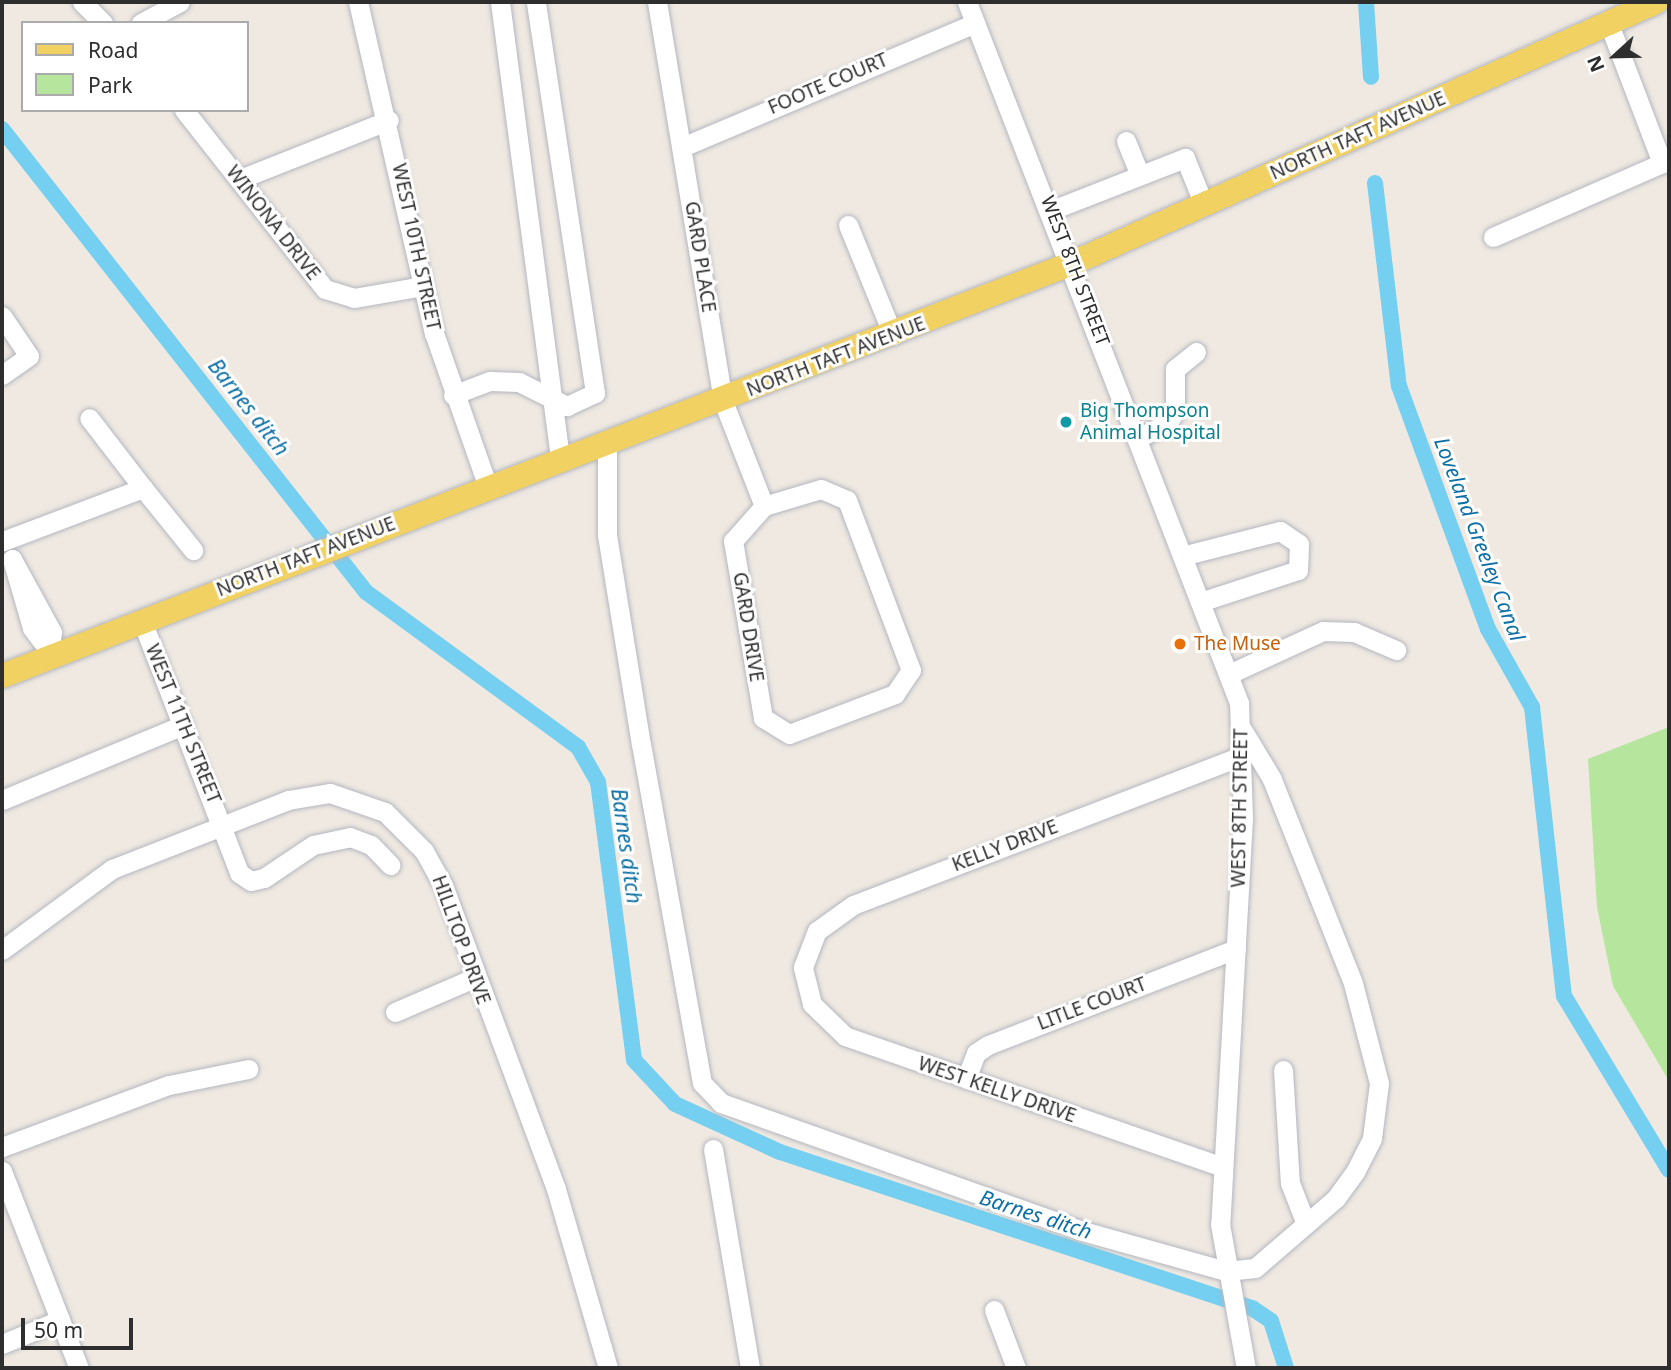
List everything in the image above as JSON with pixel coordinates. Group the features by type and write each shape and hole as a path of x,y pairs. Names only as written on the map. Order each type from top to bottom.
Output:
{"main road":[{"name":"NORTH TAFT AVENUE","path":"2,676 51,652 142,621 560,458 723,401 1073,263 1656,2"}],"street":[{"path":"82,2 101,21"},
{"path":"145,21 180,2"},
{"name":"WEST 10TH STREET","path":"358,2 389,120 423,286 453,395 488,487"},
{"path":"500,2 560,458"},
{"path":"453,395 490,381 519,382 567,406 596,393 536,2"},
{"name":"GARD PLACE","path":"657,2 723,401 764,506"},
{"name":"WEST 8TH STREET","path":"967,2 1073,263 1229,674 1241,729 1244,755 1223,1167 1227,1273 1246,1368"},
{"name":"FOOTE COURT","path":"682,147 975,23"},
{"path":"1493,237 1555,205 1665,162 1609,24"},
{"name":"WINONA DRIVE","path":"186,112 333,294 354,298 423,286"},
{"path":"240,178 389,120"},
{"path":"1126,141 1140,175"},
{"path":"1052,210 1185,158 1204,205"},
{"path":"848,225 893,335"},
{"path":"2,316 29,356 2,375"},
{"path":"1138,438 1168,423 1175,411 1175,369 1196,352"},
{"path":"89,418 193,550"},
{"path":"607,441 607,535 702,1083 721,1103 1079,1230 1227,1273 1255,1268 1336,1198 1365,1155 1376,1122 1378,1066 1359,998 1272,779 1241,729"},
{"path":"51,652 52,632 2,539 142,488"},
{"name":"GARD DRIVE","path":"821,489 847,500 911,670 895,694 801,734 774,728 763,718 733,541 764,506 821,489"},
{"path":"1182,556 1280,531 1299,544 1298,570 1200,603"},
{"name":"WEST 11TH STREET","path":"142,621 239,873 251,881 329,839 371,845 390,865"},
{"path":"1229,674 1323,631 1354,632 1396,650"},
{"path":"2,800 183,725"},
{"name":"KELLY DRIVE","path":"804,975 804,957 817,931 853,905 1244,755"},
{"name":"HILLTOP DRIVE","path":"2,950 98,876 311,794 346,796 385,812 432,863 556,1189 608,1368"},
{"name":"LITLE COURT","path":"966,1079 976,1053 988,1045 1236,949"},
{"name":"WEST KELLY DRIVE","path":"804,975 812,1004 837,1032 1223,1167"},
{"path":"395,1012 474,978"},
{"path":"2,1147 169,1084 248,1069"},
{"path":"1283,1070 1290,1183 1306,1224"},
{"path":"713,1149 750,1368"},
{"path":"2,1171 79,1368"},
{"path":"994,1310 1016,1368"},
{"path":"2,1344 60,1320"}],"green space":[{"path":"1669,727 1669,1081 1613,986 1597,907 1588,759"}],"waterway":[{"name":"Loveland Greeley Canal","path":"1366,2 1371,77"},
{"name":"Barnes ditch","path":"2,129 366,592 578,747 598,782 634,1060 675,1104 780,1152 1252,1308 1271,1321 1286,1368"},
{"name":"Loveland Greeley Canal","path":"1375,183 1399,386 1488,629 1532,707 1564,996 1669,1170"}],"place":[{"name":"Big Thompson Animal Hospital","path":"1066,422"},
{"name":"The Muse","path":"1180,644"}]}
